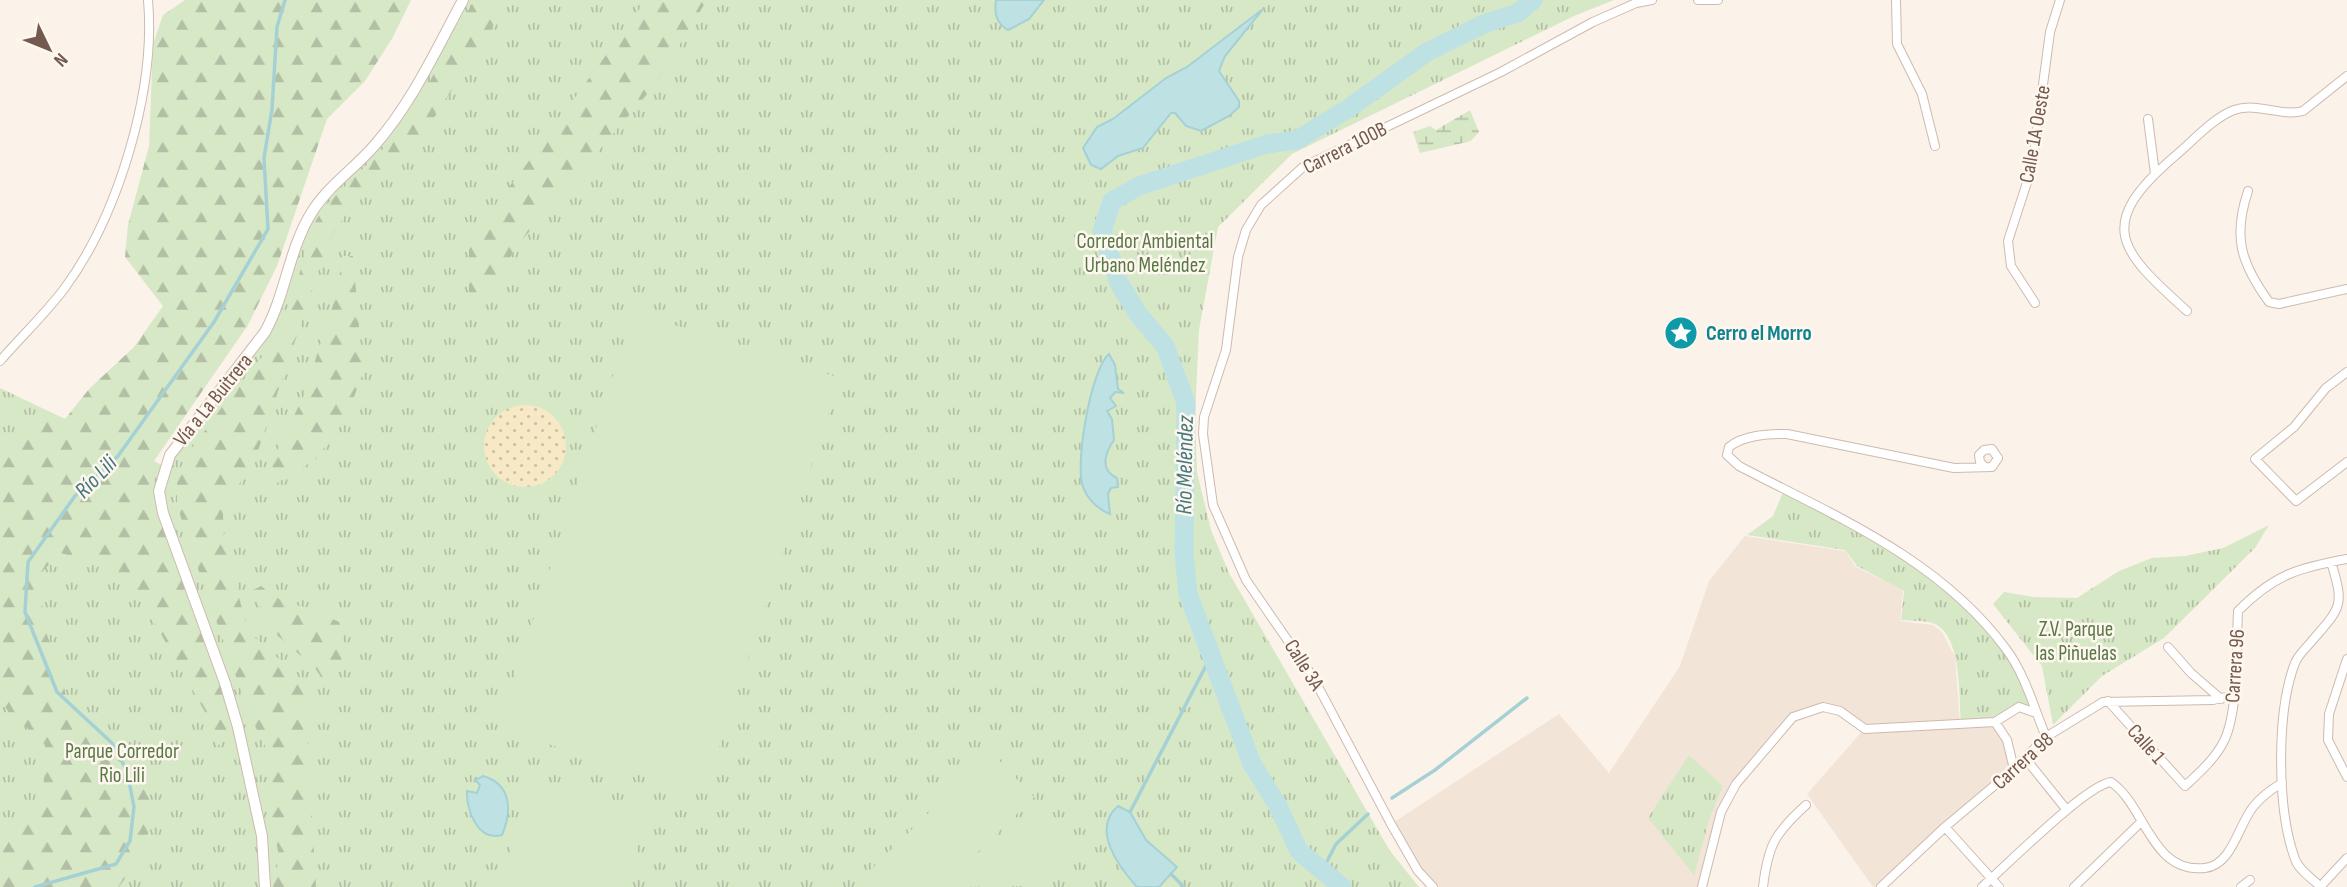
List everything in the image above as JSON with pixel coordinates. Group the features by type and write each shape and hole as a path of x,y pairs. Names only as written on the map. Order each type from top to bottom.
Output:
{"street":[{"path":"0,361 70,279 97,237 126,167 141,97 150,21 148,0"},
{"name":"Vía a La Buitrera","path":"265,887 262,836 238,727 225,683 163,513 161,479 177,444 265,332 275,315 310,214 334,185 374,146 405,107 463,0"},
{"name":"Carrera 100B","path":"1203,435 1204,417 1226,350 1238,257 1246,230 1261,205 1280,184 1303,167 1338,148 1501,72 1593,22 1652,0"},
{"path":"1698,0 1718,0"},
{"path":"1896,0 1899,52 1922,93 1935,146"},
{"name":"Calle 1A Oeste","path":"2035,303 2011,266 2008,241 2032,167 2050,32 2060,0"},
{"path":"2187,311 2139,267 2128,245 2125,228 2130,203 2155,174 2229,113 2250,107 2303,111 2346,78"},
{"path":"2148,118 2155,174"},
{"path":"2248,191 2240,217 2238,237 2242,252 2271,303 2347,289"},
{"path":"2347,372 2326,388 2294,427 2255,459 2291,498 2301,500 2347,461"},
{"path":"1985,467 1954,468 1787,434 1767,434 1736,442 1728,447 1727,455 1739,466 1889,545 1938,577 2007,650 2029,693 2046,737"},
{"name":"Calle 3A","path":"1203,435 1213,505 1245,580 1313,677 1398,836 1418,871 1433,887"},
{"name":"Carrera 96","path":"2185,786 2210,763 2224,741 2234,695 2238,611 2262,587 2285,574 2347,559"},
{"path":"2330,562 2341,595 2338,611 2295,660 2280,762 2281,783 2295,861 2320,887 2347,858"},
{"path":"2168,647 2191,673 2221,699"},
{"path":"2347,659 2329,714 2328,740 2347,776"},
{"path":"1702,887 1721,812 1736,785 1793,717 1823,707 1840,712 1865,729 1996,722 2019,708 2029,693"},
{"name":"Carrera 98","path":"1881,887 1945,827 2014,769 2046,737 2108,701 2221,699 2234,695"},
{"name":"Calle 1","path":"2108,701 2185,786"},
{"path":"2019,708 2036,713"},
{"path":"1996,722 2007,740 2014,769"},
{"path":"2025,758 2066,809"},
{"path":"1982,887 2066,809 2103,783 2111,782 2119,787 2140,823 2169,859 2180,867 2211,867 2222,860 2251,809 2266,793 2281,783"},
{"path":"1762,887 1766,859 1775,835 1806,805"},
{"path":"2074,887 2140,823"},
{"path":"1945,827 1999,887"},
{"path":"2241,887 2250,880"}],"shaded area":[{"path":"1745,536 1845,551 1856,567 1903,590 1900,621 1933,625 1942,632 1955,657 1960,725 1995,723 2006,740 2009,764 1987,793 1880,887 1873,887 1807,794 1864,729 1840,712 1823,707 1793,717 1753,761 1721,812 1702,887 1433,887 1391,824 1559,714 1609,773 1680,666 1709,581"}],"green space":[{"path":"185,0 411,0 393,37 365,81 327,119 277,266 248,325 154,461 151,475 159,491 237,722 229,738 217,746 214,728 139,595 93,561 60,553 40,574 44,627 60,670 70,713 149,792 152,814 144,852 119,887 0,887 0,832 43,808 45,745 0,703 0,450 38,421 65,419 89,389 134,347 163,306 125,257 128,225 149,146 153,44 163,15"},
{"path":"463,0 1614,0 1574,16 1292,154 1218,227 1199,330 1195,417 1197,472 1211,530 1229,573 1390,851 1419,887 0,887 0,388 164,466 255,348 310,214 405,107"},
{"path":"474,0 505,0 495,23 410,155 366,184 329,240 259,448 223,514 224,541 248,631 315,692 307,725 316,887 273,887 279,857 270,807 268,752 249,714 190,546 177,505 177,476 186,456 285,328 312,227 325,206 389,143 419,101"},
{"path":"646,0 707,0 655,85 516,247 491,293 469,294 469,238 523,169"},
{"path":"1470,110 1479,132 1471,141 1420,153 1413,132 1430,126 1436,130"},
{"path":"343,256 353,256 363,373 346,418 316,459 277,483 265,476 304,395 335,299"},
{"path":"634,312 840,378 704,794 498,728"},
{"path":"1783,492 1889,546 1963,603 2006,650 2035,711 2019,707 1995,721 1961,723 1955,654 1950,641 1944,631 1935,624 1901,620 1904,591 1857,566 1845,550 1747,535 1773,516"},
{"name":"Z.V. Parque las Piñuelas","path":"2269,525 2255,548 2164,638 2102,676 2053,725 2042,666 1993,604 2004,592 2034,597 2077,598 2119,571 2152,558 2185,556 2223,548"},
{"path":"261,586 285,603 309,608 339,622 343,640 342,657 331,692 315,668 278,636 251,591"},
{"path":"991,752 1034,797 942,887 853,887"},
{"path":"1689,755 1723,786 1710,817 1694,875 1648,818"},
{"path":"527,780 647,809 628,887 502,887"},
{"path":"1036,803 1078,846 1038,886 950,887"}],"sand":[{"path":"525,405 541,408 554,417 563,430 566,446 563,462 554,475 541,484 525,487 509,484 496,475 487,462 484,446 487,430 496,417 509,408"}],"water":[{"path":"996,0 1044,0 1029,19 1008,30 997,17"},
{"path":"1263,9 1225,56 1219,71 1239,101 1239,107 1229,116 1201,131 1186,126 1175,113 1171,113 1143,148 1118,156 1101,169 1091,165 1083,148 1097,127 1113,119 1166,78 1187,67"},
{"path":"1109,354 1115,365 1118,389 1124,393 1115,392 1110,398 1116,406 1107,411 1112,419 1114,440 1105,461 1108,471 1117,478 1118,487 1111,488 1108,494 1110,514 1096,506 1089,498 1082,483 1081,471 1086,415 1096,377"},
{"path":"483,776 500,785 507,800 507,817 502,835 486,834 471,815 467,791 477,793 480,785 475,780"},
{"path":"1118,806 1130,812 1146,840 1177,867 1159,887 1137,887 1122,869 1110,847 1107,825 1110,815"}],"waterway":[{"name":"Río Lili","path":"35,887 116,864 130,841 134,807 127,771 112,743 57,692 25,612 28,562 75,496 118,456 214,322 268,229 264,158 272,109 277,27 285,0"},
{"name":"Río Meléndez","path":"1342,887 1299,851 1278,806 1252,764 1188,594 1184,553 1186,403 1165,346 1138,314 1119,283 1102,231 1112,201 1139,186 1267,144 1297,140 1349,108 1427,52 1486,23 1518,13 1533,0"},
{"path":"1130,812 1211,656"},
{"path":"1392,798 1435,770 1527,698"},
{"path":"1323,869 1336,844 1368,814"},
{"path":"1171,874 1184,887"}],"place":[{"name":"Cerro el Morro","path":"1681,333"}],"park label":[{"name":"Corredor Ambiental Urbano Meléndez","path":"1145,253"},
{"name":"Parque Corredor Rio Lili","path":"122,763"}]}
